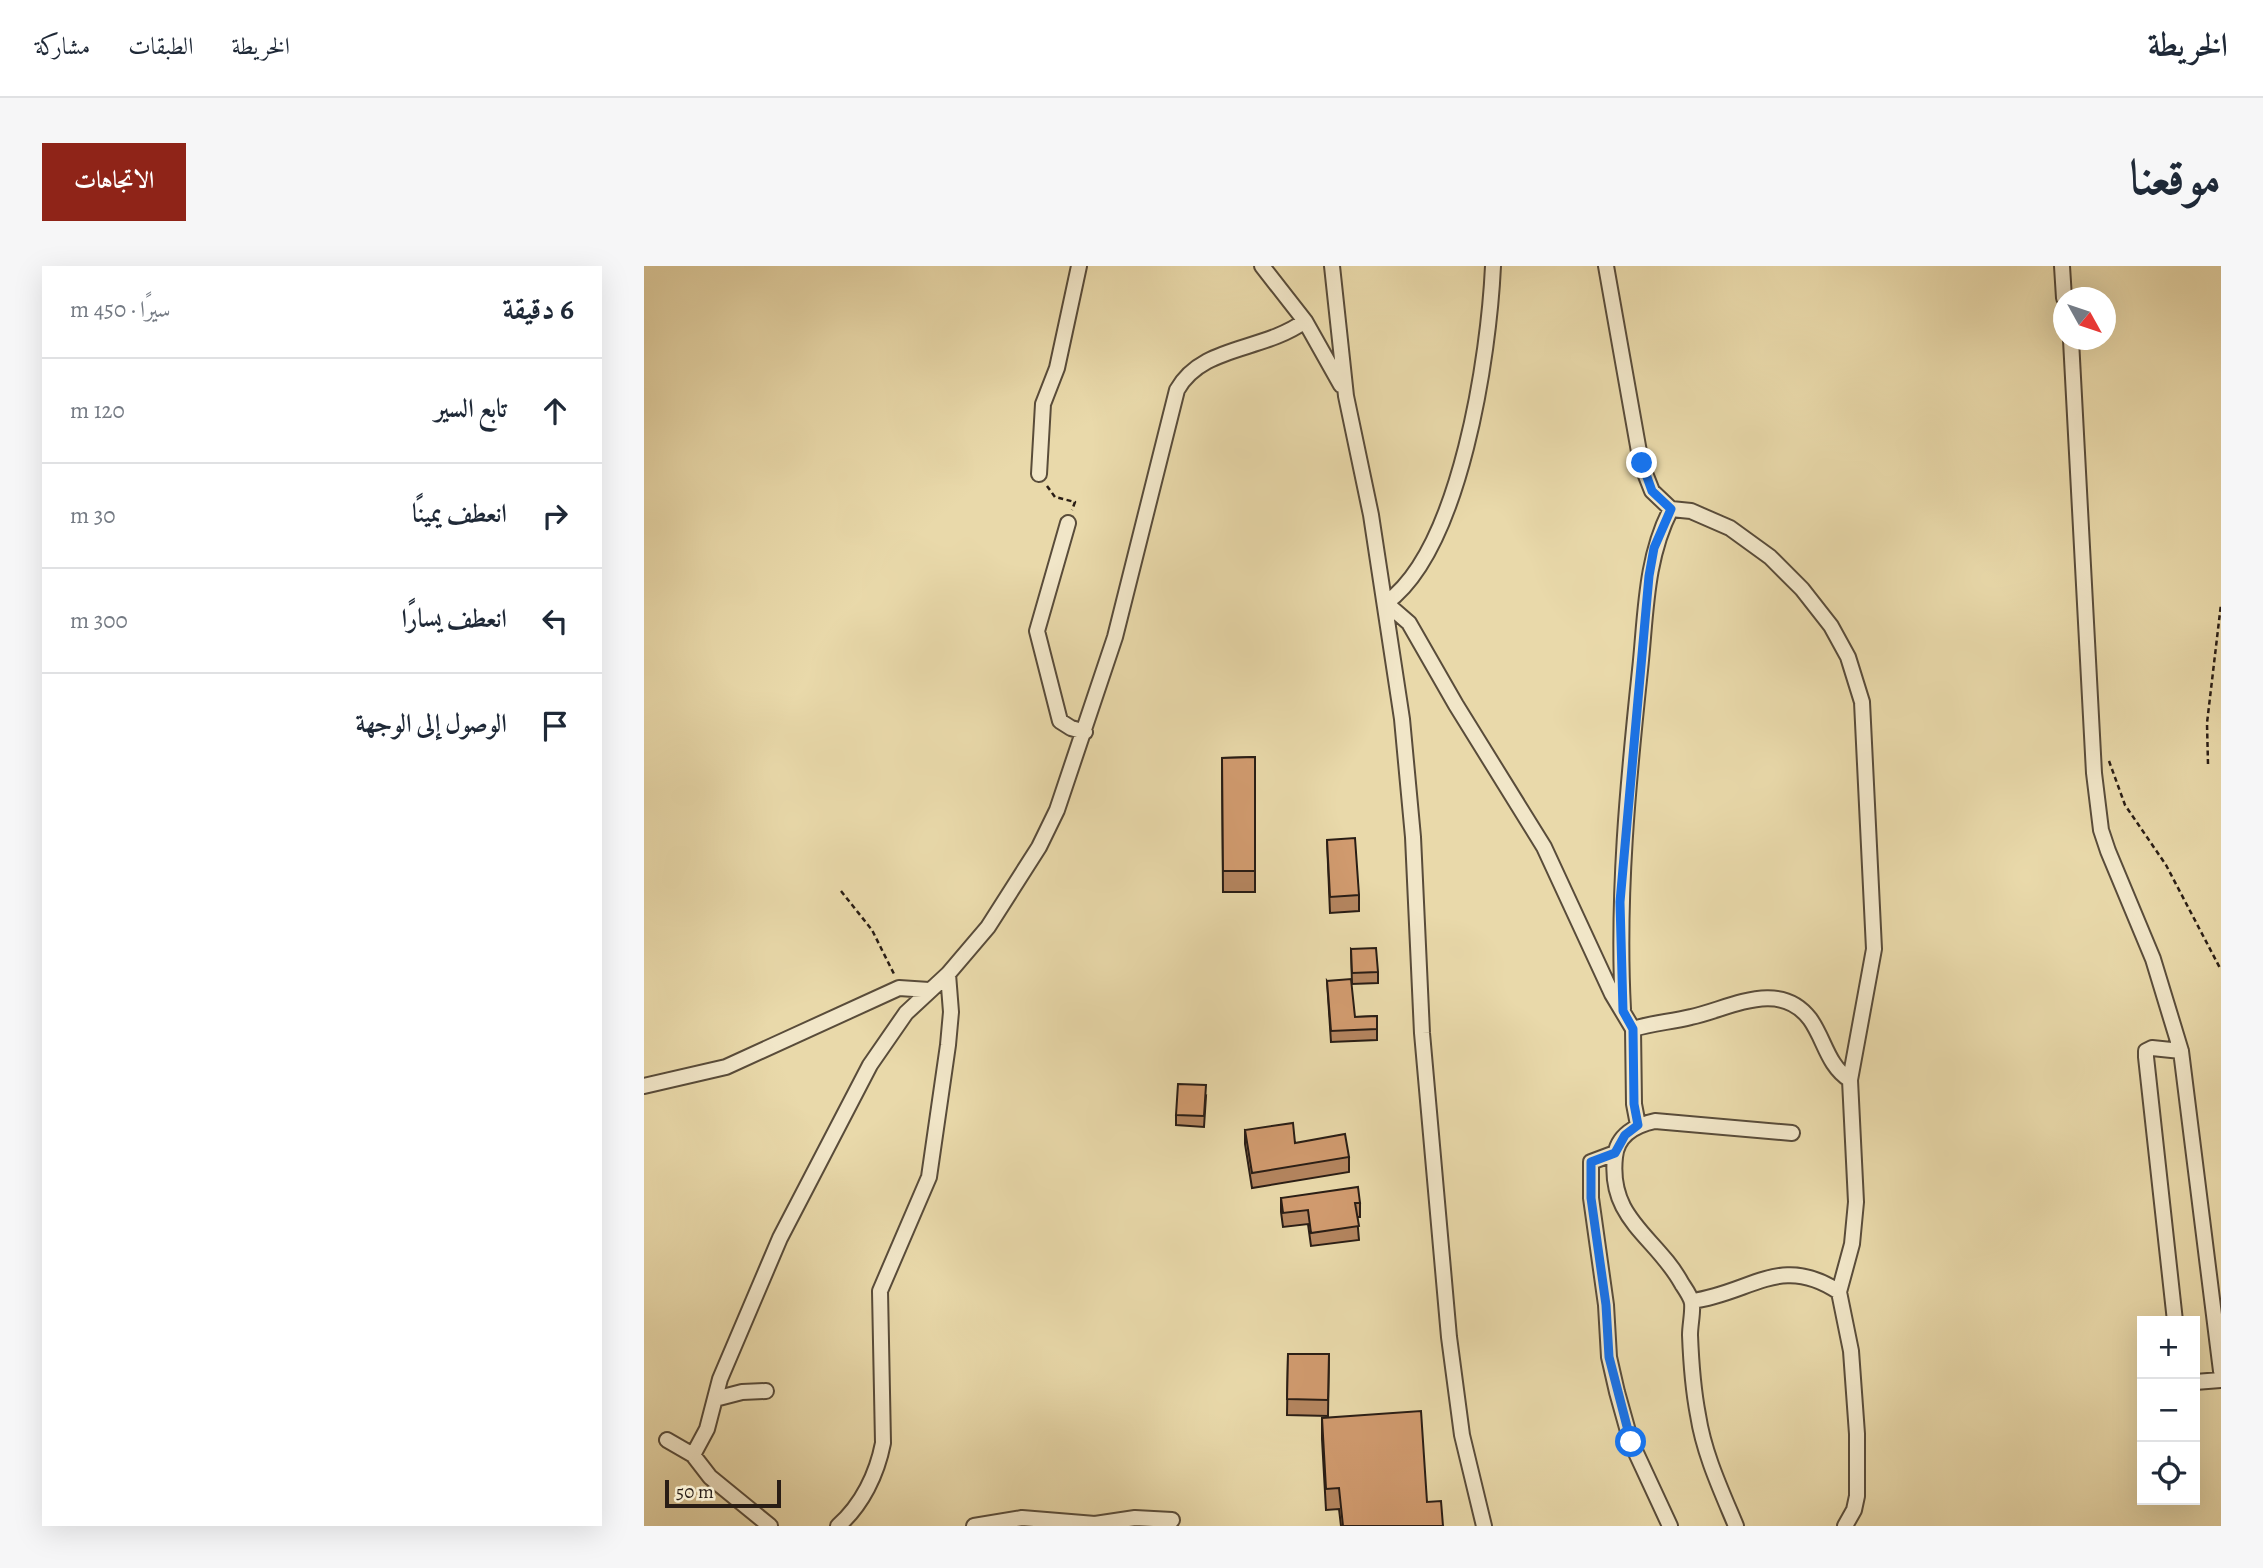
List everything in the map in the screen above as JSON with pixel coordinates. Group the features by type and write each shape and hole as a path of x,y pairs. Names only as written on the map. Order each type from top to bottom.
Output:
{"street":[{"path":"1039,474 1043,404 1057,368 1079,266"},
{"path":"1262,266 1305,321 1346,396"},
{"path":"1332,266 1346,396 1385,603 1402,719 1413,837 1423,1046 1449,1337 1462,1435 1484,1526"},
{"path":"1385,603 1413,576 1433,542 1444,514 1466,442 1486,352 1493,266"},
{"path":"1606,266 1646,480 1671,509 1690,511 1730,528 1770,557 1802,589 1830,626 1848,657 1862,702 1874,950 1850,1080 1856,1202 1852,1244 1839,1292 1851,1351 1857,1434 1857,1496 1854,1510 1845,1526"},
{"path":"2062,266 2063,287"},
{"path":"693,1455 707,1429 719,1379 758,1287 813,1169 887,1038 988,927 1040,847 1064,793 1115,637 1177,390 1191,369 1202,362 1268,342 1305,321"},
{"path":"2072,350 2094,773 2101,830 2117,877 2153,959 2181,1051 2221,1371"},
{"path":"1623,1011 1620,902 1637,698 1654,548 1671,509"},
{"path":"1068,523 1037,631 1052,681 1060,721 1085,732"},
{"path":"1385,603 1409,622 1456,705 1544,847 1633,1029 1634,1104 1638,1125"},
{"path":"838,1526 864,1494 879,1461 883,1443 880,1291 929,1177 950,1023 948,974"},
{"path":"644,1086 726,1067 807,1027 899,988 929,990"},
{"path":"1633,1029 1690,1018 1741,1001 1770,998 1785,1000 1808,1017 1831,1064 1850,1080"},
{"path":"2174,1316 2146,1051 2152,1048 2181,1051"},
{"path":"1736,1526 1704,1445 1697,1413 1690,1332 1692,1301 1678,1276 1638,1231 1617,1198 1613,1175 1615,1153 1625,1135 1638,1125 1671,1121 1792,1133"},
{"path":"1615,1153 1591,1162 1591,1198 1606,1305 1609,1357 1631,1442 1670,1526"},
{"path":"1692,1301 1728,1294 1773,1276 1792,1274 1805,1274 1839,1292"},
{"path":"2200,1382 2221,1380"},
{"path":"715,1399 742,1392 766,1391"},
{"path":"667,1440 693,1455 710,1476 770,1526"},
{"path":"974,1526 1022,1518 1095,1524 1135,1518 1172,1520"}],"path":[{"path":"1039,474 1055,497 1075,502 1068,523"},
{"path":"2208,764 2207,723 2221,604"},
{"path":"2108,751 2111,771 2125,805 2166,865 2221,970"},
{"path":"841,891 872,929 899,988"}],"building":[{"path":"1255,757 1255,871 1223,871 1222,758"},
{"path":"1355,838 1359,895 1330,897 1327,840"},
{"path":"1376,948 1378,972 1352,973 1351,949"},
{"path":"1351,979 1355,1017 1377,1016 1377,1029 1331,1031 1327,981"},
{"path":"1178,1084 1206,1085 1204,1116 1176,1115"},
{"path":"1293,1123 1295,1143 1345,1134 1349,1157 1252,1173 1245,1130"},
{"path":"1358,1187 1360,1203 1355,1203 1359,1226 1311,1233 1308,1210 1283,1213 1281,1198"},
{"path":"1288,1354 1329,1354 1328,1400 1287,1399"},
{"path":"1421,1411 1427,1502 1441,1501 1443,1526 1343,1526 1339,1488 1326,1489 1322,1418"}],"route":[{"path":"1631,1442 1609,1357 1606,1305 1591,1198 1591,1162 1615,1153 1625,1135 1638,1125 1634,1104 1631,1044 1633,1029 1623,1011 1620,902 1649,576 1654,548 1671,509 1652,491 1642,463"}]}
